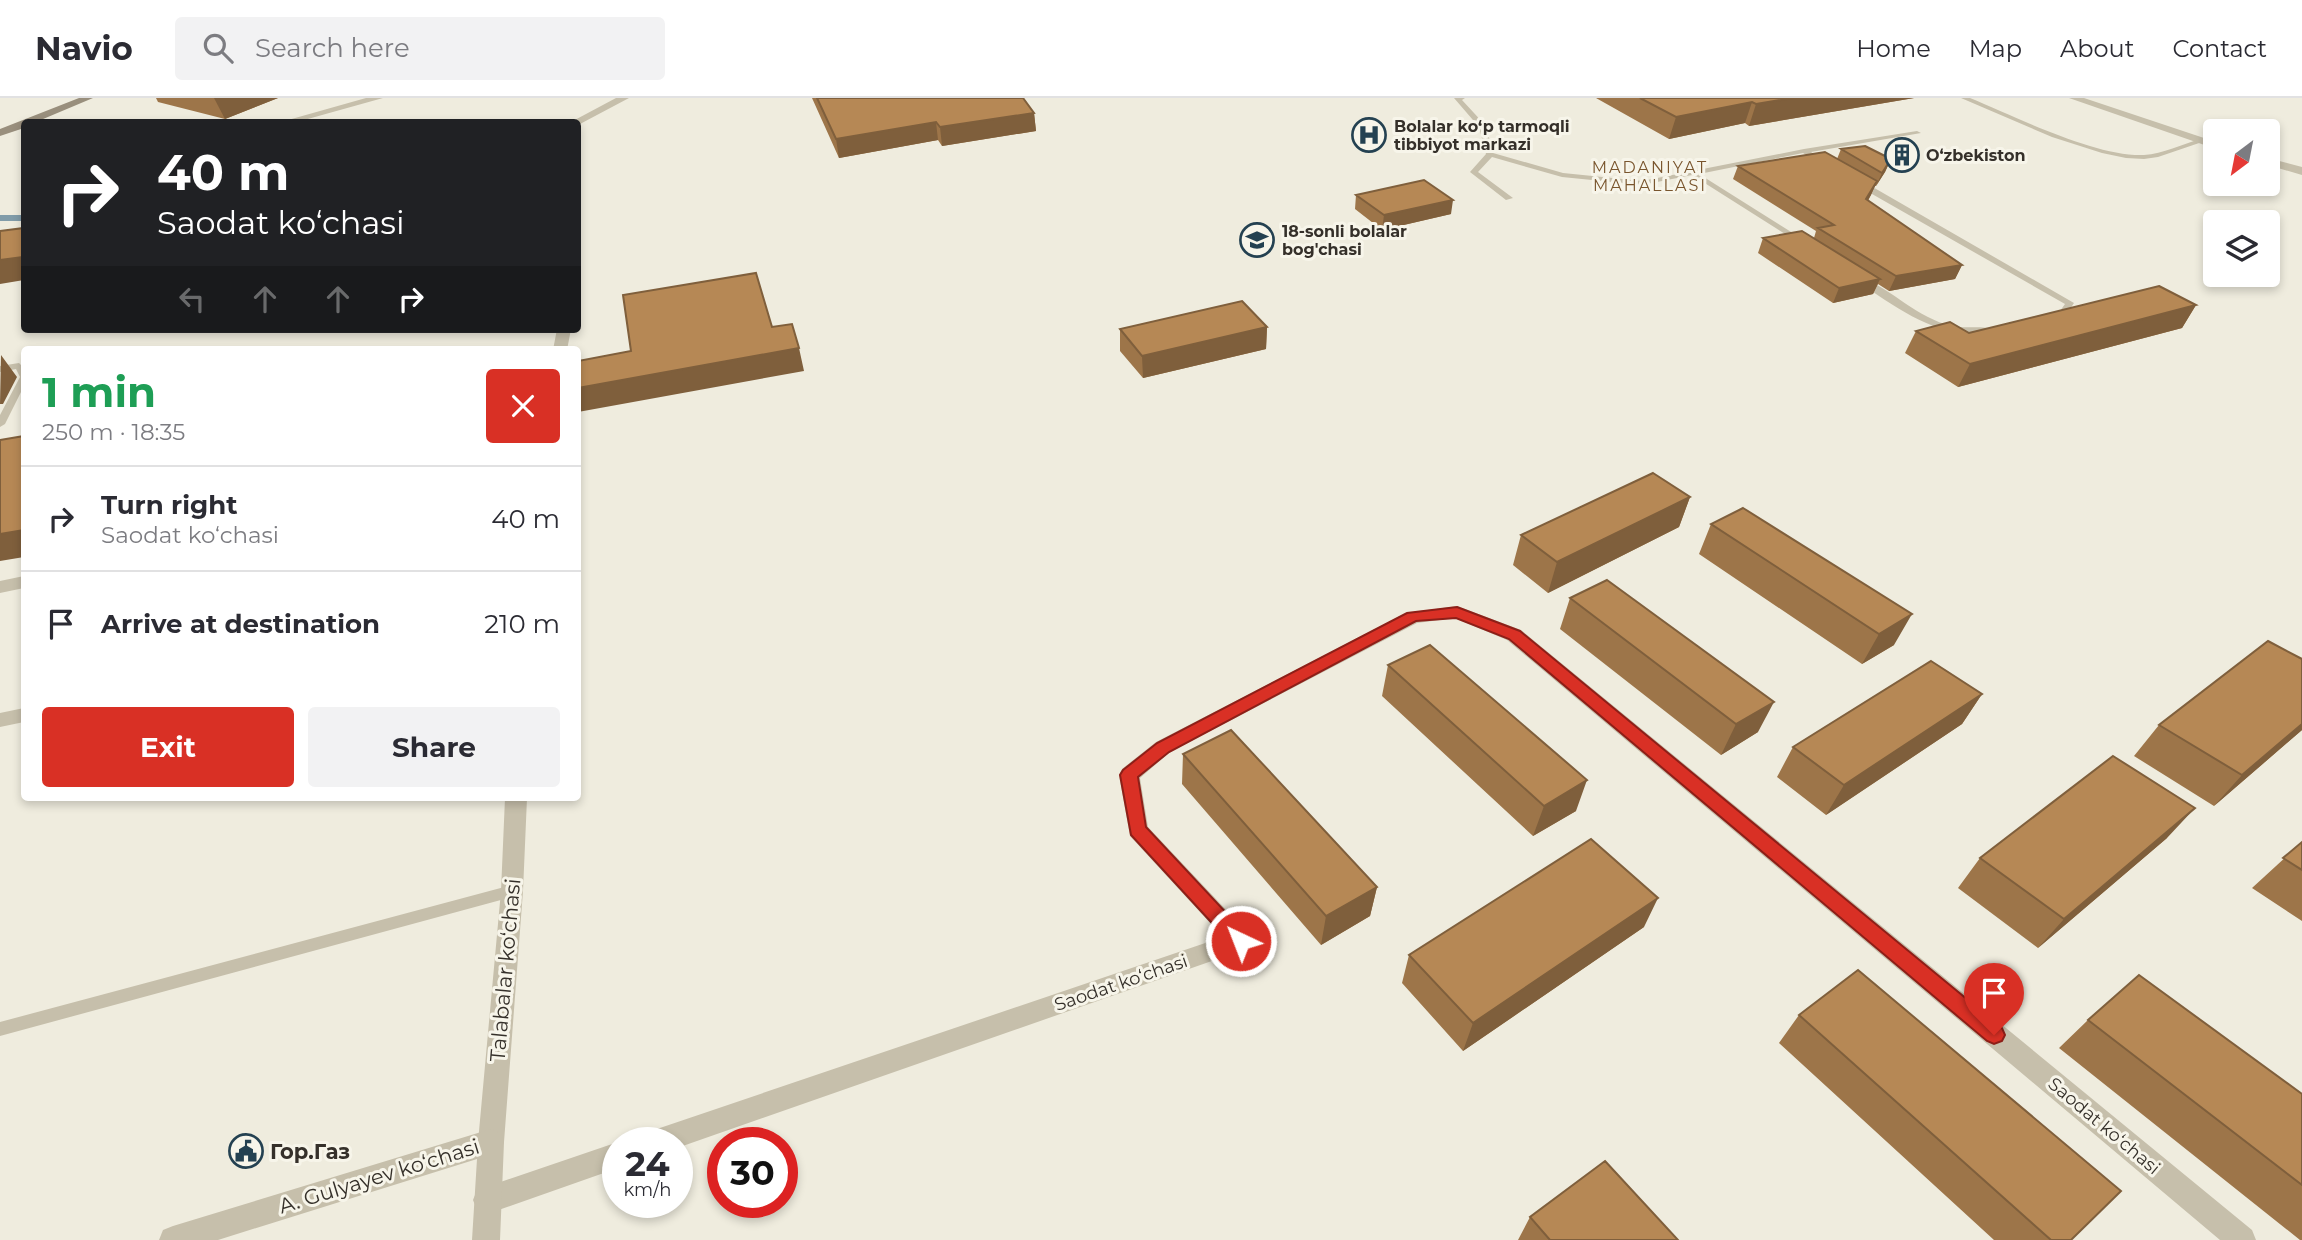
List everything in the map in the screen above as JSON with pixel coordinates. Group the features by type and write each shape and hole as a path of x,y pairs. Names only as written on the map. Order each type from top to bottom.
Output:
{"main road":[{"path":"36,119 88,98"},
{"path":"0,133 21,125"}],"street":[{"path":"298,119 378,98"},
{"path":"581,120 624,98"},
{"path":"2074,98 2201,141"},
{"path":"2280,165 2302,172"},
{"path":"0,587 21,583"},
{"name":"Saodat ko‘chasi","path":"693,1130 1241,941 1138,830 1129,775 1163,747 1413,617 1457,612 1514,635 2242,1240"},
{"path":"0,720 21,716"},
{"name":"Talabalar ko‘chasi","path":"491,1142 512,891 516,801"},
{"name":"A. Gulyayev ko‘chasi","path":"173,1240 491,1142 486,1240"},
{"path":"487,1200 602,1160"}],"lane":[{"path":"1462,98 1457,99 1482,126 1490,154"},
{"path":"1964,98 2098,150 2124,156 2144,157 2201,141"},
{"path":"1490,154 1562,175 1642,183 1917,133"},
{"path":"1804,152 1828,165"},
{"path":"1490,154 1474,172 1509,198"},
{"path":"1695,175 1813,250"},
{"path":"1852,179 2070,303 2063,313 2038,319"},
{"path":"1849,272 1931,324 1964,332 2000,328"},
{"path":"0,369 19,366 21,370"},
{"path":"0,424 21,383"},
{"path":"0,1029 512,891"}],"building":[{"path":"817,98 1023,98 1034,113 940,127 936,122 836,139"},
{"path":"1640,98 1793,98 1756,104 1752,102 1676,117"},
{"path":"1865,146 1891,159 1882,173 1841,149"},
{"path":"1825,152 1877,181 1866,199 1962,265 1896,276 1818,228 1834,225 1738,166"},
{"path":"1424,180 1453,200 1384,215 1356,195"},
{"path":"21,228 21,257 0,260 0,231"},
{"path":"1802,231 1880,279 1839,288 1763,238"},
{"path":"756,273 772,327 792,324 799,348 581,387 581,360 631,351 623,295"},
{"path":"2159,286 2196,305 1970,364 1916,331 1950,322 1969,333"},
{"path":"1242,301 1267,327 1142,356 1120,329"},
{"path":"21,436 21,530 0,534 0,440"},
{"path":"1653,473 1690,497 1557,562 1521,535"},
{"path":"1743,508 1912,614 1879,634 1711,524"},
{"path":"1607,580 1774,702 1736,724 1570,598"},
{"path":"2268,641 2302,659 2302,724 2242,775 2159,725"},
{"path":"1430,645 1587,780 1544,806 1388,665"},
{"path":"1931,661 1982,694 1844,785 1793,747"},
{"path":"1231,730 1377,887 1326,916 1183,754"},
{"path":"2113,756 2195,808 2064,919 1980,858"},
{"path":"1591,839 1658,898 1473,1023 1409,955"},
{"path":"2302,842 2302,870 2283,858"},
{"path":"1858,970 2121,1191 2071,1240 2051,1240 1799,1015"},
{"path":"2139,975 2302,1094 2302,1185 2088,1020"},
{"path":"1605,1161 1678,1240 1550,1240 1530,1217"}],"waterway":[{"path":"0,218 21,218"}],"place":[{"name":"Bolalar ko‘p tarmoqli tibbiyot markazi","path":"1369,135"},
{"name":"Oʻzbekiston","path":"1902,155"},
{"name":"18-sonli bolalar bog'chasi","path":"1257,240"},
{"name":"Гор.Газ","path":"246,1151"}],"district":[{"name":"MADANIYAT MAHALLASI","path":"1650,176"}],"route":[{"path":"1241,941 1138,830 1129,775 1163,747 1413,617 1457,612 1514,635 1994,1035"}]}
